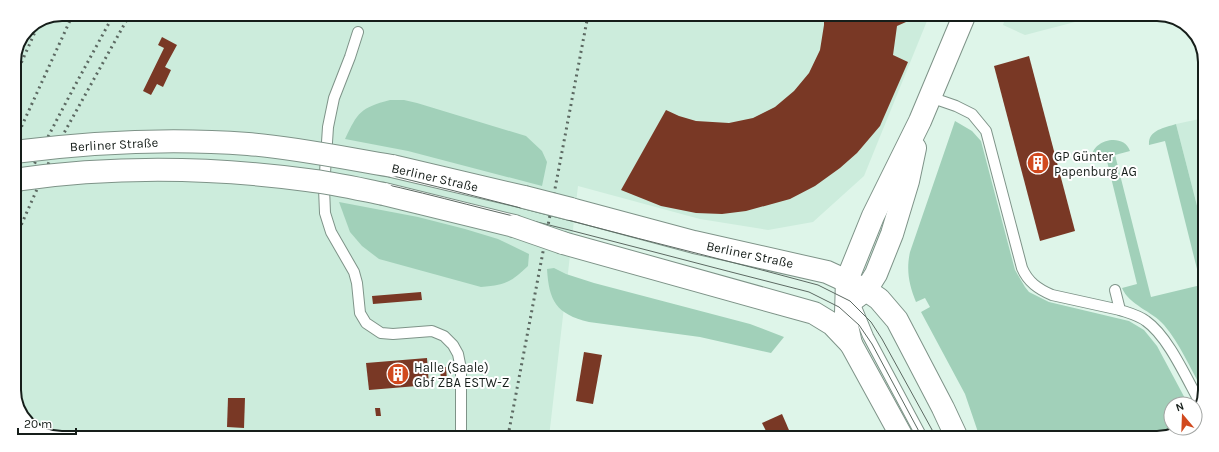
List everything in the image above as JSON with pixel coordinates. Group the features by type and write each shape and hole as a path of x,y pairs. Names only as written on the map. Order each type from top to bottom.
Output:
{"street":[{"path":"899,431 852,344 848,326 853,293 876,274 901,207 920,121 962,21"},
{"name":"Berliner Straße","path":"21,151 113,142 188,141 248,144 314,152 392,166 524,197 694,242 827,272 853,293 829,310 814,313"},
{"name":"Berliner Straße","path":"21,179 109,171 183,170 242,173 308,180 384,194 514,226 563,244 814,313 832,324 852,344"},
{"path":"853,293 878,299 897,320 954,431"}],"lane":[{"path":"358,32 334,98 328,127 324,188 325,213 331,232 354,272 357,283 360,313 366,324 381,332 393,334 432,330 444,336 453,345 458,354 461,369 461,431"},
{"path":"930,97 956,106 972,114 986,131 1022,268 1029,282 1042,291 1052,295 1120,310 1135,315 1146,321 1156,331 1171,351 1196,396"},
{"path":"1115,290 1120,310"},
{"path":"853,293 868,336 919,431"}],"shaded area":[{"path":"62,21 927,21 864,176 813,222 768,230 700,219 578,186 550,431 62,431 49,429 39,424 29,415 23,403 21,393 21,62 24,46 28,39 39,28 46,24"},
{"path":"1004,21 1079,21 1025,35 1003,25"},
{"path":"390,100 404,100 417,103 526,136 542,151 547,162 542,186 408,151 345,139 353,123 361,112 372,106"},
{"path":"1198,119 1198,210 1176,124"},
{"path":"955,121 972,131 981,141 1015,270 1029,292 1049,302 1129,321 1144,330 1157,346 1184,396 1163,396 1163,431 978,431 965,394 921,312 930,307 925,298 916,302 908,271 910,252"},
{"path":"1176,124 1198,210 1198,273 1165,141 1149,145 1151,136 1162,128"},
{"path":"1107,141 1121,141 1130,151 1115,155 1151,297 1198,286 1198,382 1170,332 1159,320 1130,299 1122,288 1137,284 1106,157 1092,161 1092,154 1095,148"},
{"path":"339,202 418,217 498,239 529,254 528,266 508,282 481,287 379,259 362,246 350,232"},
{"path":"554,268 566,274 594,283 750,324 784,337 771,353 700,337 589,322 578,319 562,310 552,298 547,269"}],"building":[{"path":"824,21 908,21 897,26 893,55 908,62 880,126 857,153 840,168 815,186 790,199 746,211 722,214 696,213 661,206 621,190 666,110 696,121 729,123 753,118 775,107 794,91 809,73 820,50"},
{"path":"162,37 177,45 165,67 171,70 163,87 157,84 151,95 143,91 164,48 158,45"},
{"name":"GP Günter Papenburg AG","path":"1029,56 1075,231 1040,241 994,66"},
{"path":"421,292 422,300 373,304 372,296"},
{"path":"584,352 602,355 593,404 576,401"},
{"name":"Halle (Saale) Gbf ZBA ESTW-Z","path":"427,358 429,385 369,390 366,363"},
{"path":"446,367 447,380 441,381 440,368"},
{"path":"228,398 245,398 244,428 227,427"},
{"path":"375,408 380,408 381,416 376,416"},
{"path":"782,414 789,431 766,431 762,423"}],"tram line":[{"path":"21,161 97,153 180,151 264,156 359,169 451,190 818,285 850,301 871,322 933,431"},
{"path":"21,170 88,163 162,160 237,162 310,170 423,193 809,292 839,307 859,325 872,344 919,431"}],"railway":[{"path":"21,128 70,21"},
{"path":"21,191 110,21"},
{"path":"21,225 54,151 126,21"},
{"path":"509,431 587,21"},
{"path":"21,63 35,31"}],"place":[{"name":"GP Günter Papenburg AG","path":"1038,163"},
{"name":"Halle (Saale) Gbf ZBA ESTW-Z","path":"398,374"}]}
